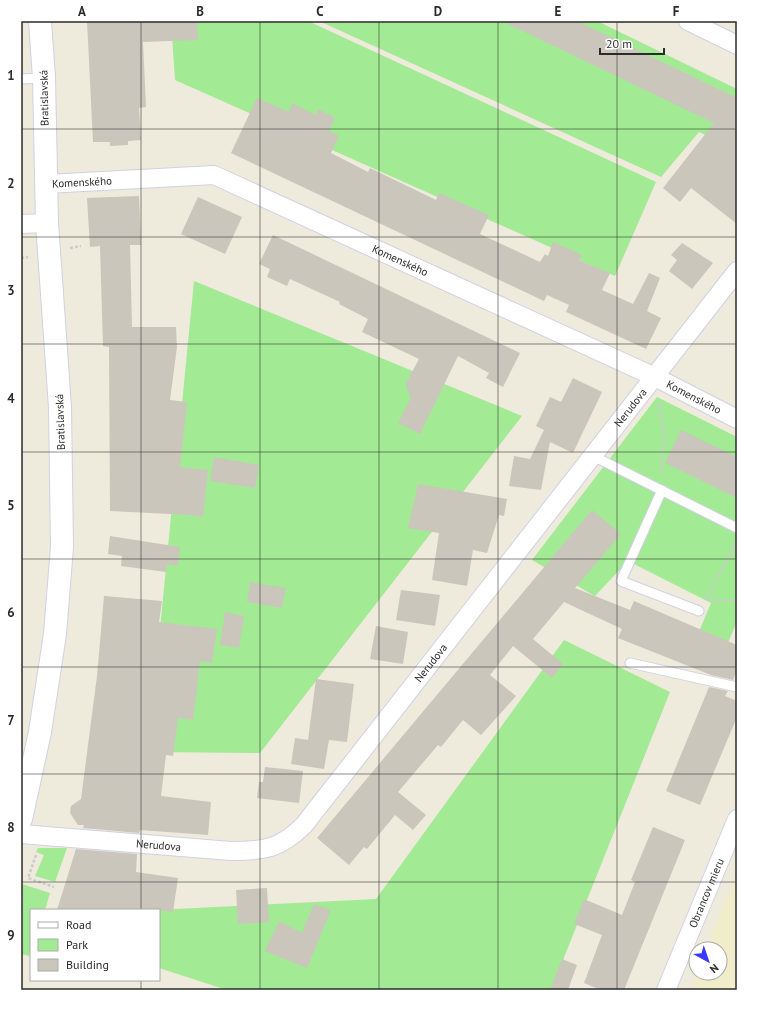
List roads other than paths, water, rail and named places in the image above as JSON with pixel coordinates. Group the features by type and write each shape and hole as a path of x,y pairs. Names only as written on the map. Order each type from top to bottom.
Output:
{"main road":[{"name":"Bratislavská","path":"21,820 40,732 55,634 62,547 60,407 47,223 44,78 40,21"}],"street":[{"path":"688,21 737,45"},
{"name":"Komenského","path":"46,184 214,175 655,377 737,419"},
{"path":"21,224 47,223"},
{"name":"Nerudova","path":"21,834 231,851 254,851 270,848 282,843 304,825 737,271"},
{"name":"Obrancov mieru","path":"666,990 737,819"}],"lane":[{"path":"21,79 44,78"},
{"path":"593,456 737,528"},
{"path":"666,492 621,581 699,611"},
{"path":"630,663 737,687"}]}
